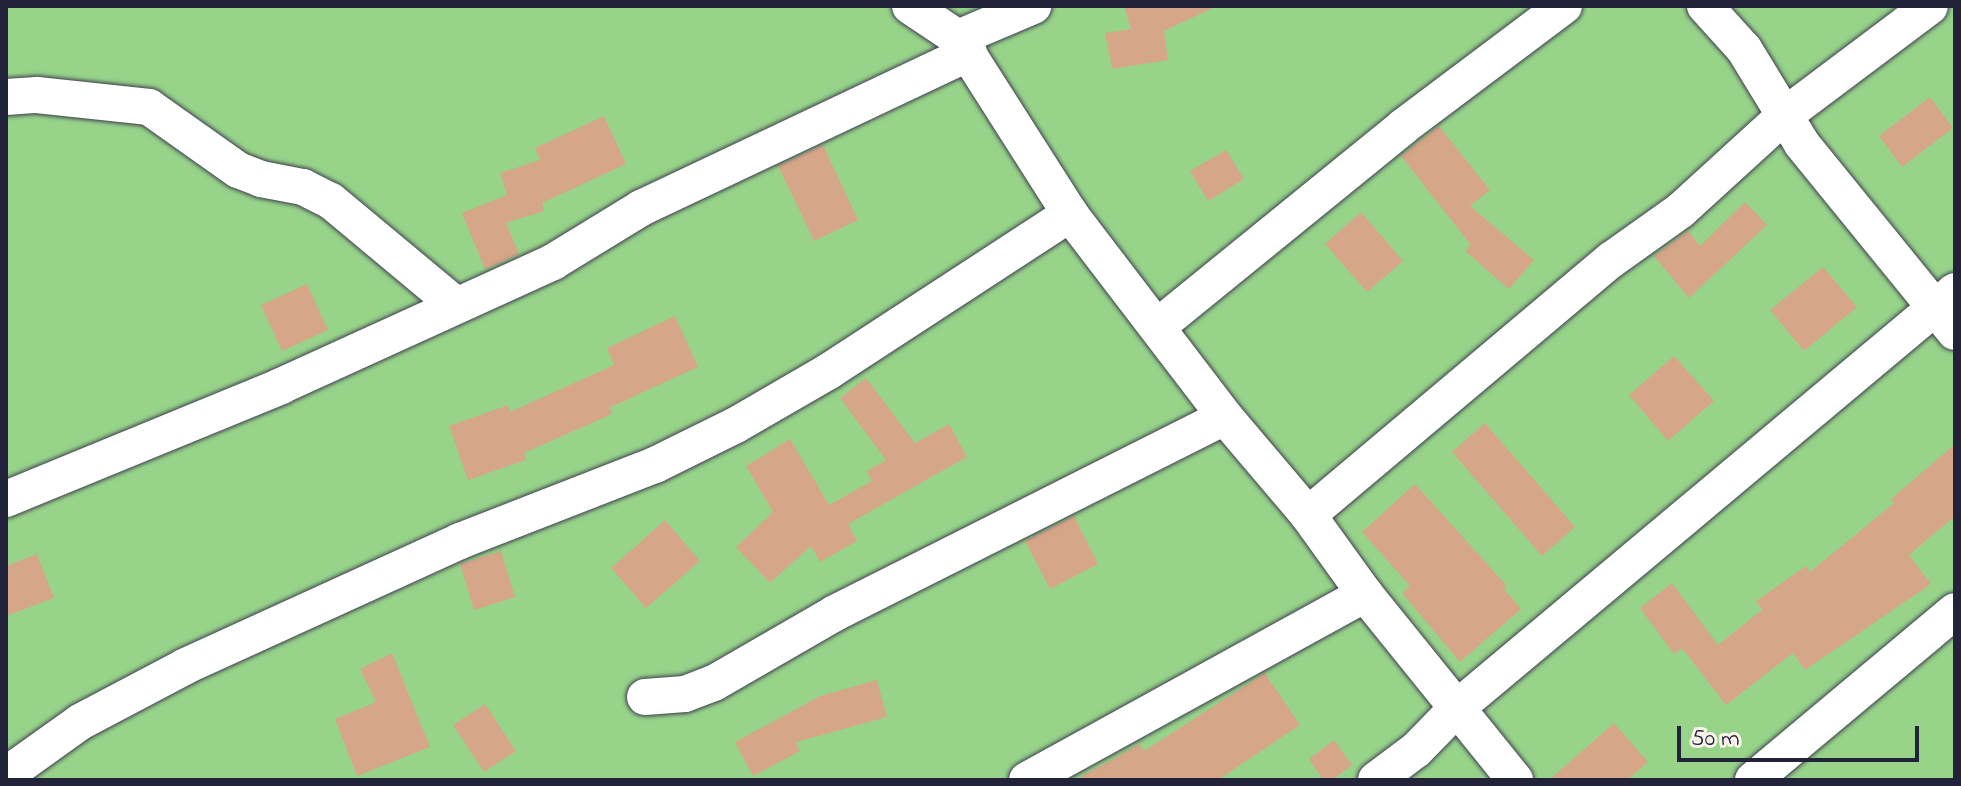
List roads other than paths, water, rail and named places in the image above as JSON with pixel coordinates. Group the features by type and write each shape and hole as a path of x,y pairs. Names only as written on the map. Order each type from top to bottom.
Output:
{"street":[{"path":"910,6 963,45 1070,214 1225,417 1308,515 1365,594 1515,780"},
{"path":"6,499 281,386 553,262 641,208 963,45 1033,6"},
{"path":"1157,327 1404,126 1564,6"},
{"path":"1376,780 1416,750 1458,707 1948,310 1802,144 1744,49 1705,6"},
{"path":"1308,515 1611,260 1681,210 1785,115 1930,6"},
{"path":"6,97 37,95 149,107 238,170 261,179 303,187 331,201 456,305"},
{"path":"6,775 80,722 186,666 460,541 655,465 736,425 829,371 1070,214"},
{"path":"645,697 685,694 714,683 835,613 1225,417"},
{"path":"1027,780 1365,594"},
{"path":"1753,780 1955,611"}]}
